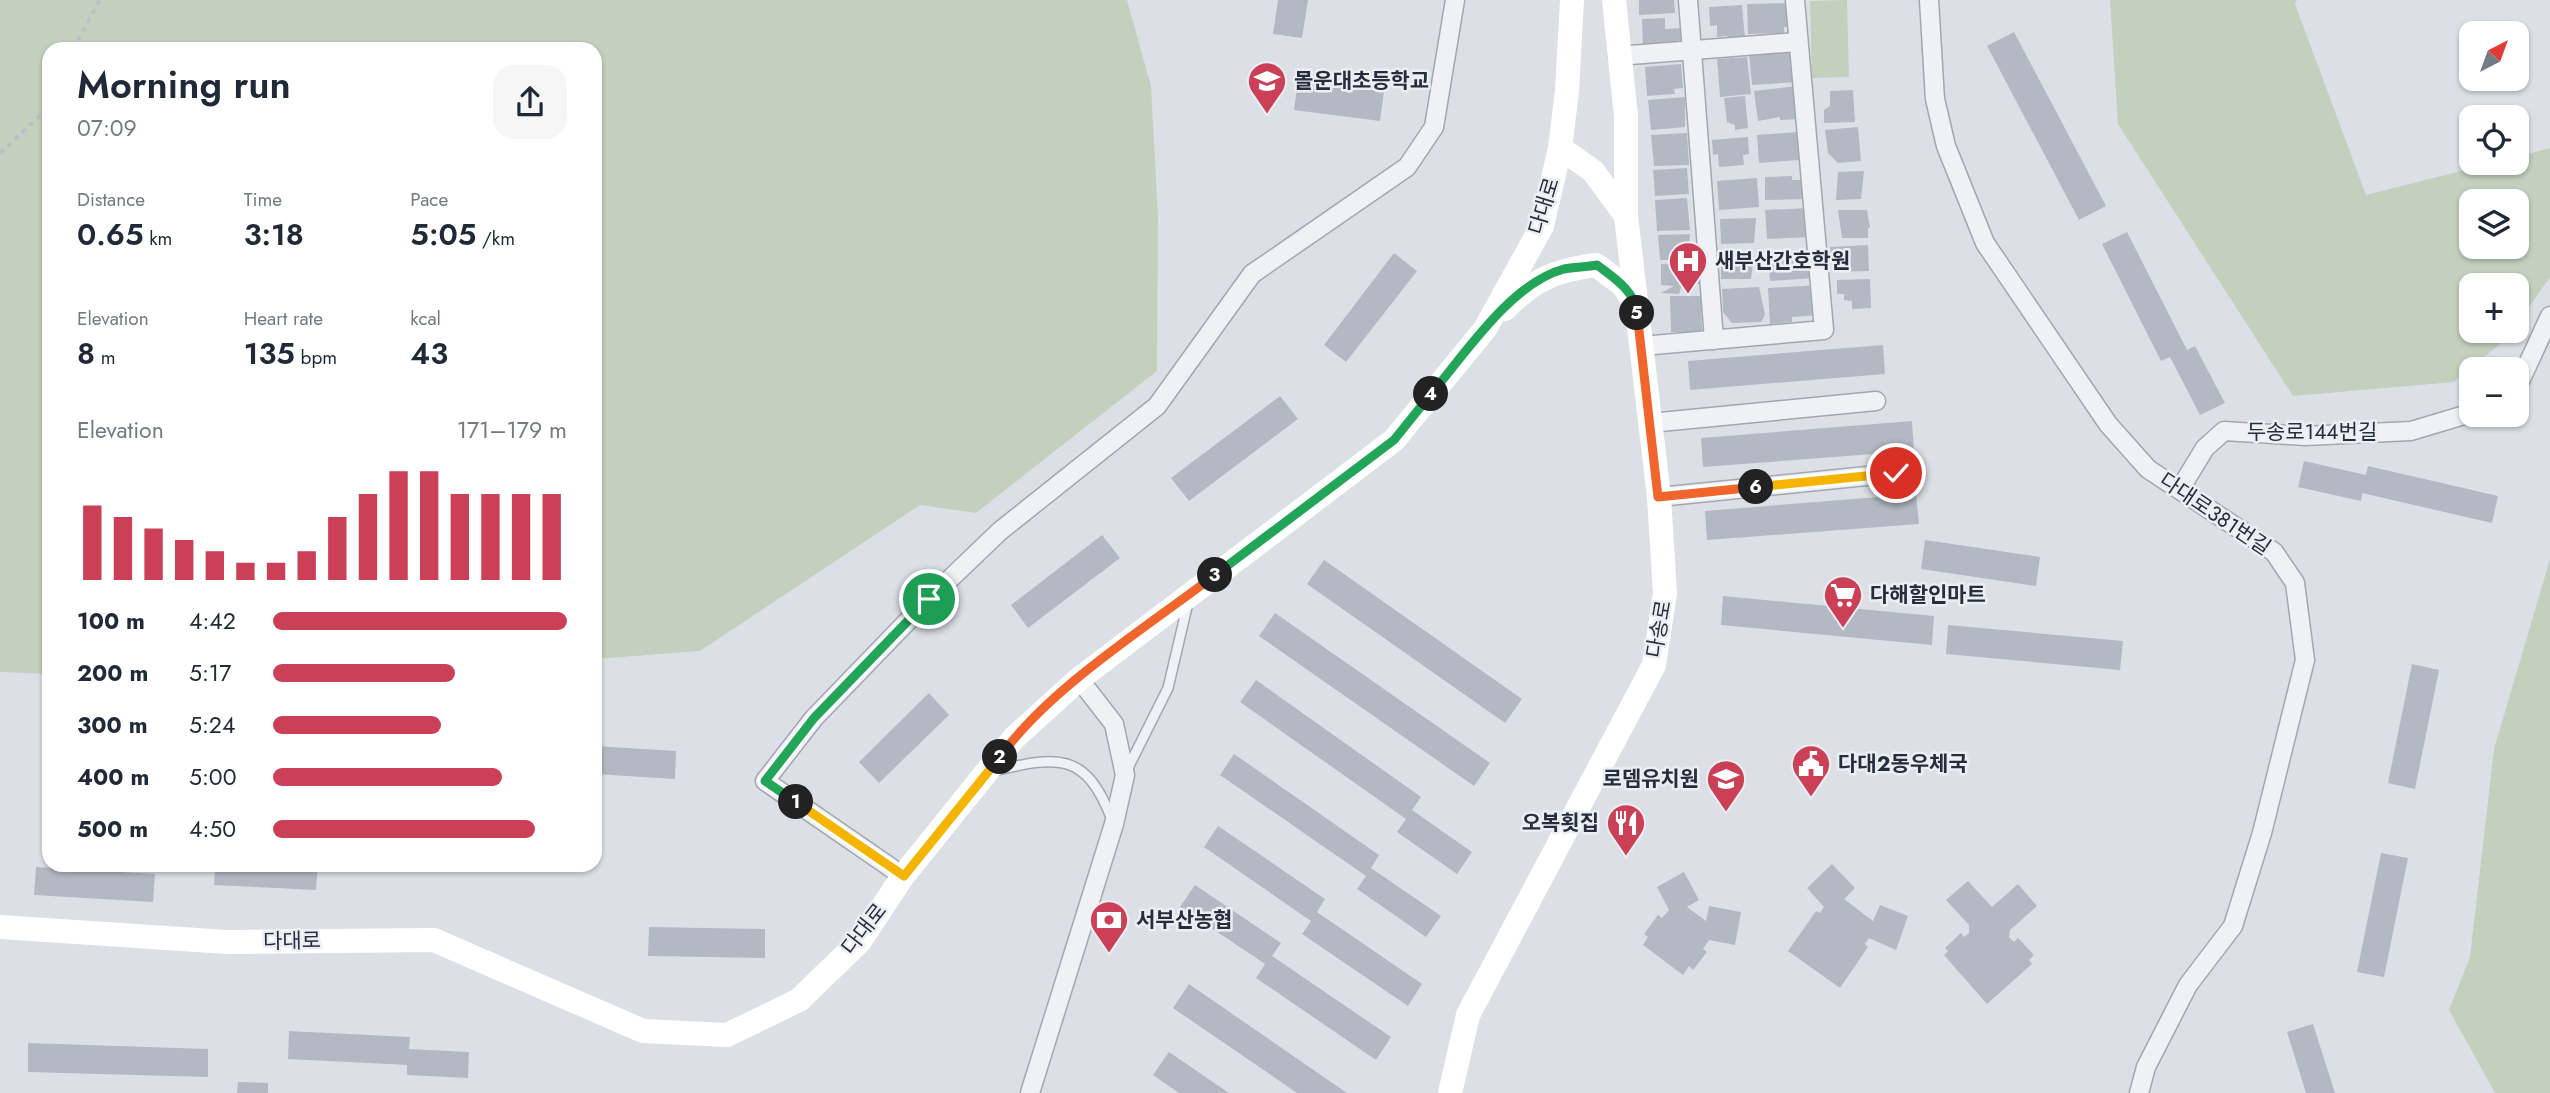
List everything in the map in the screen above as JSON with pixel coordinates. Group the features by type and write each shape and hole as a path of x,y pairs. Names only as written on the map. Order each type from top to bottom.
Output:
{"main road":[{"name":"다대로","path":"0,927 227,942 434,940 643,1031 727,1035 799,1000 860,941 904,876 1014,738 1079,679 1394,440 1485,329 1542,226 1560,148 1567,91 1572,0"},
{"name":"다송로","path":"1450,1093 1468,1015 1654,665 1665,593 1658,497 1626,216 1626,116 1614,0"},
{"path":"1560,148 1592,171 1626,216"},
{"path":"1485,329 1525,288 1563,270 1597,265 1623,285 1636,306"}],"street":[{"path":"904,876 765,781 814,718 939,589 1000,531 1157,406 1252,274 1407,167 1434,127 1455,0"},
{"path":"1688,0 1714,340"},
{"path":"1642,346 1824,330 1795,0"},
{"name":"다대로381번길","path":"1929,0 1935,99 1943,134 1985,243 2108,424 2148,469 2274,552 2295,583 2305,660 2262,833 2234,926 2188,985 2146,1067 2140,1093"},
{"path":"1618,56 1797,42"},
{"path":"2529,362 2550,316"},
{"path":"1650,423 1876,401"},
{"name":"두송로144번길","path":"2180,489 2205,448 2224,431 2305,436 2411,431 2459,417"},
{"path":"1658,497 1896,473"},
{"path":"1030,1093 1114,824 1125,775 1114,723 1079,679"}],"lane":[{"path":"1125,775 1168,688 1191,593"},
{"path":"989,772 1045,759 1072,764 1102,793 1114,824"}],"path":[{"path":"77,42 100,0"},
{"path":"0,153 42,114"}],"green space":[{"path":"0,0 1127,0 1151,86 1158,217 1157,371 976,513 920,505 700,651 602,658 602,42 42,42 42,674 0,672"},
{"path":"1847,0 1849,77 1812,78 1810,1"},
{"path":"2110,0 2297,0 2295,4 2366,195 2459,172 2459,175 2529,175 2529,154 2550,148 2550,277 2529,307 2529,273 2459,273 2459,343 2501,343 2484,357 2459,357 2459,378 2454,382 2293,396 2118,124"},
{"path":"2550,559 2550,1093 2495,1093 2449,1010 2470,957 2494,749"}],"building":[{"path":"1278,0 1308,0 1302,38 1273,34"},
{"path":"1639,0 1674,0 1675,13 1639,15"},
{"path":"1788,3 1789,27 1784,27 1784,33 1748,34 1747,4"},
{"path":"1742,5 1745,39 1728,40 1727,36 1717,37 1717,25 1710,26 1709,7"},
{"path":"1665,18 1665,29 1683,28 1684,35 1673,47 1643,48 1642,19"},
{"path":"2014,32 2106,206 2079,220 1987,46"},
{"path":"1786,50 1795,59 1797,82 1752,85 1749,52"},
{"path":"1747,57 1751,94 1720,97 1717,59"},
{"path":"1681,64 1683,88 1674,89 1675,94 1647,96 1645,67"},
{"path":"1298,80 1384,91 1380,121 1294,110"},
{"path":"1797,86 1800,119 1780,120 1780,117 1758,121 1754,91"},
{"path":"1853,90 1855,122 1824,123 1824,110 1830,106 1830,91"},
{"path":"1745,96 1748,128 1735,130 1735,125 1727,122 1724,98"},
{"path":"1685,97 1685,127 1651,130 1648,100"},
{"path":"1858,127 1861,161 1838,163 1828,153 1825,130"},
{"path":"1798,132 1800,160 1759,163 1757,135"},
{"path":"1687,133 1689,165 1654,166 1651,135"},
{"path":"1748,137 1749,154 1743,155 1744,165 1719,167 1718,154 1713,155 1712,140"},
{"path":"1687,168 1689,194 1655,196 1653,170"},
{"path":"1864,171 1861,199 1836,200 1838,172"},
{"path":"1792,176 1792,180 1805,180 1806,199 1765,200 1765,177"},
{"path":"1757,178 1759,207 1719,210 1717,181"},
{"path":"1687,198 1690,230 1657,231 1655,200"},
{"path":"1808,208 1810,237 1767,239 1765,210"},
{"path":"1838,210 1867,210 1870,228 1868,238 1842,238"},
{"path":"1756,218 1754,243 1721,244 1720,219"},
{"path":"2127,232 2187,350 2195,346 2225,403 2200,415 2170,357 2161,361 2102,244"},
{"path":"1690,234 1689,260 1660,260 1658,235"},
{"path":"1868,245 1869,271 1839,272 1839,258 1831,259 1830,247"},
{"path":"1814,252 1815,278 1770,281 1768,254"},
{"path":"1394,253 1417,271 1346,362 1324,345"},
{"path":"1721,256 1731,259 1730,256 1754,256 1751,279 1721,279"},
{"path":"1700,263 1700,284 1682,285 1679,294 1661,293 1674,286 1661,285 1661,264"},
{"path":"1870,279 1871,308 1852,309 1852,301 1844,300 1844,294 1837,294 1837,280"},
{"path":"1818,285 1820,315 1792,317 1792,322 1770,324 1768,288"},
{"path":"1759,287 1765,315 1761,322 1732,323 1723,312 1722,289"},
{"path":"1670,296 1701,296 1702,332 1671,332"},
{"path":"1883,345 1885,374 1690,390 1688,361"},
{"path":"1280,396 1298,419 1189,501 1171,478"},
{"path":"1912,421 1914,451 1703,467 1701,438"},
{"path":"2304,461 2366,475 2368,466 2498,496 2492,523 2362,493 2361,501 2298,487"},
{"path":"1916,494 1919,524 1707,540 1705,511"},
{"path":"1102,535 1120,558 1028,628 1011,605"},
{"path":"1925,540 2040,557 2036,586 1921,569"},
{"path":"1324,560 1522,699 1505,723 1307,584"},
{"path":"1723,596 1934,616 1932,645 1721,625"},
{"path":"1275,613 1490,763 1474,786 1259,636"},
{"path":"1948,625 2123,641 2120,670 1946,654"},
{"path":"2412,664 2439,670 2415,789 2388,783"},
{"path":"1256,680 1421,797 1412,810 1472,852 1457,874 1397,832 1406,819 1240,702"},
{"path":"929,693 949,715 879,783 859,762"},
{"path":"602,746 676,751 675,779 602,774"},
{"path":"1234,754 1379,855 1371,868 1441,916 1426,937 1357,889 1366,876 1220,775"},
{"path":"1218,826 1325,899 1317,912 1422,984 1408,1006 1302,934 1311,921 1204,847"},
{"path":"2381,853 2408,858 2384,977 2357,972"},
{"path":"1832,864 1855,888 1844,899 1873,921 1880,905 1908,916 1896,950 1869,938 1865,944 1868,947 1840,988 1788,951 1816,911 1820,913 1824,907 1807,888"},
{"path":"36,867 42,867 42,872 155,874 153,902 34,895"},
{"path":"215,872 317,872 316,890 214,885"},
{"path":"1684,872 1699,900 1687,907 1706,921 1709,906 1741,912 1735,945 1709,940 1703,949 1707,952 1693,970 1689,966 1683,975 1643,945 1648,937 1644,934 1658,915 1662,918 1669,910 1657,887"},
{"path":"1968,881 1992,907 2018,884 2037,906 2010,930 2009,937 2014,942 2018,938 2034,955 2029,960 2032,964 1987,1004 1944,955 1948,951 1945,948 1961,933 1964,937 1969,933 1969,925 1946,900"},
{"path":"1195,885 1281,943 1272,956 1391,1037 1376,1060 1256,978 1265,964 1180,907"},
{"path":"649,927 765,929 765,958 648,956"},
{"path":"1189,984 1347,1093 1297,1093 1173,1008"},
{"path":"2313,1024 2335,1093 2306,1093 2287,1032"},
{"path":"289,1031 410,1037 409,1049 469,1052 468,1078 407,1075 407,1065 288,1059"},
{"path":"28,1043 208,1049 208,1077 28,1072"},
{"path":"1169,1052 1229,1093 1179,1093 1153,1075"},
{"path":"238,1082 268,1083 268,1093 237,1093"}],"place":[{"name":"몰운대초등학교","path":"1267,115"},
{"name":"새부산간호학원","path":"1688,295"},
{"name":"다해할인마트","path":"1843,629"},
{"name":"다대2동우체국","path":"1811,798"},
{"name":"로뎀유치원","path":"1726,813"},
{"name":"오복횟집","path":"1626,857"},
{"name":"서부산농협","path":"1109,954"}],"route":[{"path":"929,599 814,718 765,781 904,876 1014,738 1079,679 1394,440 1485,329 1525,288 1563,270 1597,265 1623,285 1636,306 1658,497 1896,473"}]}
